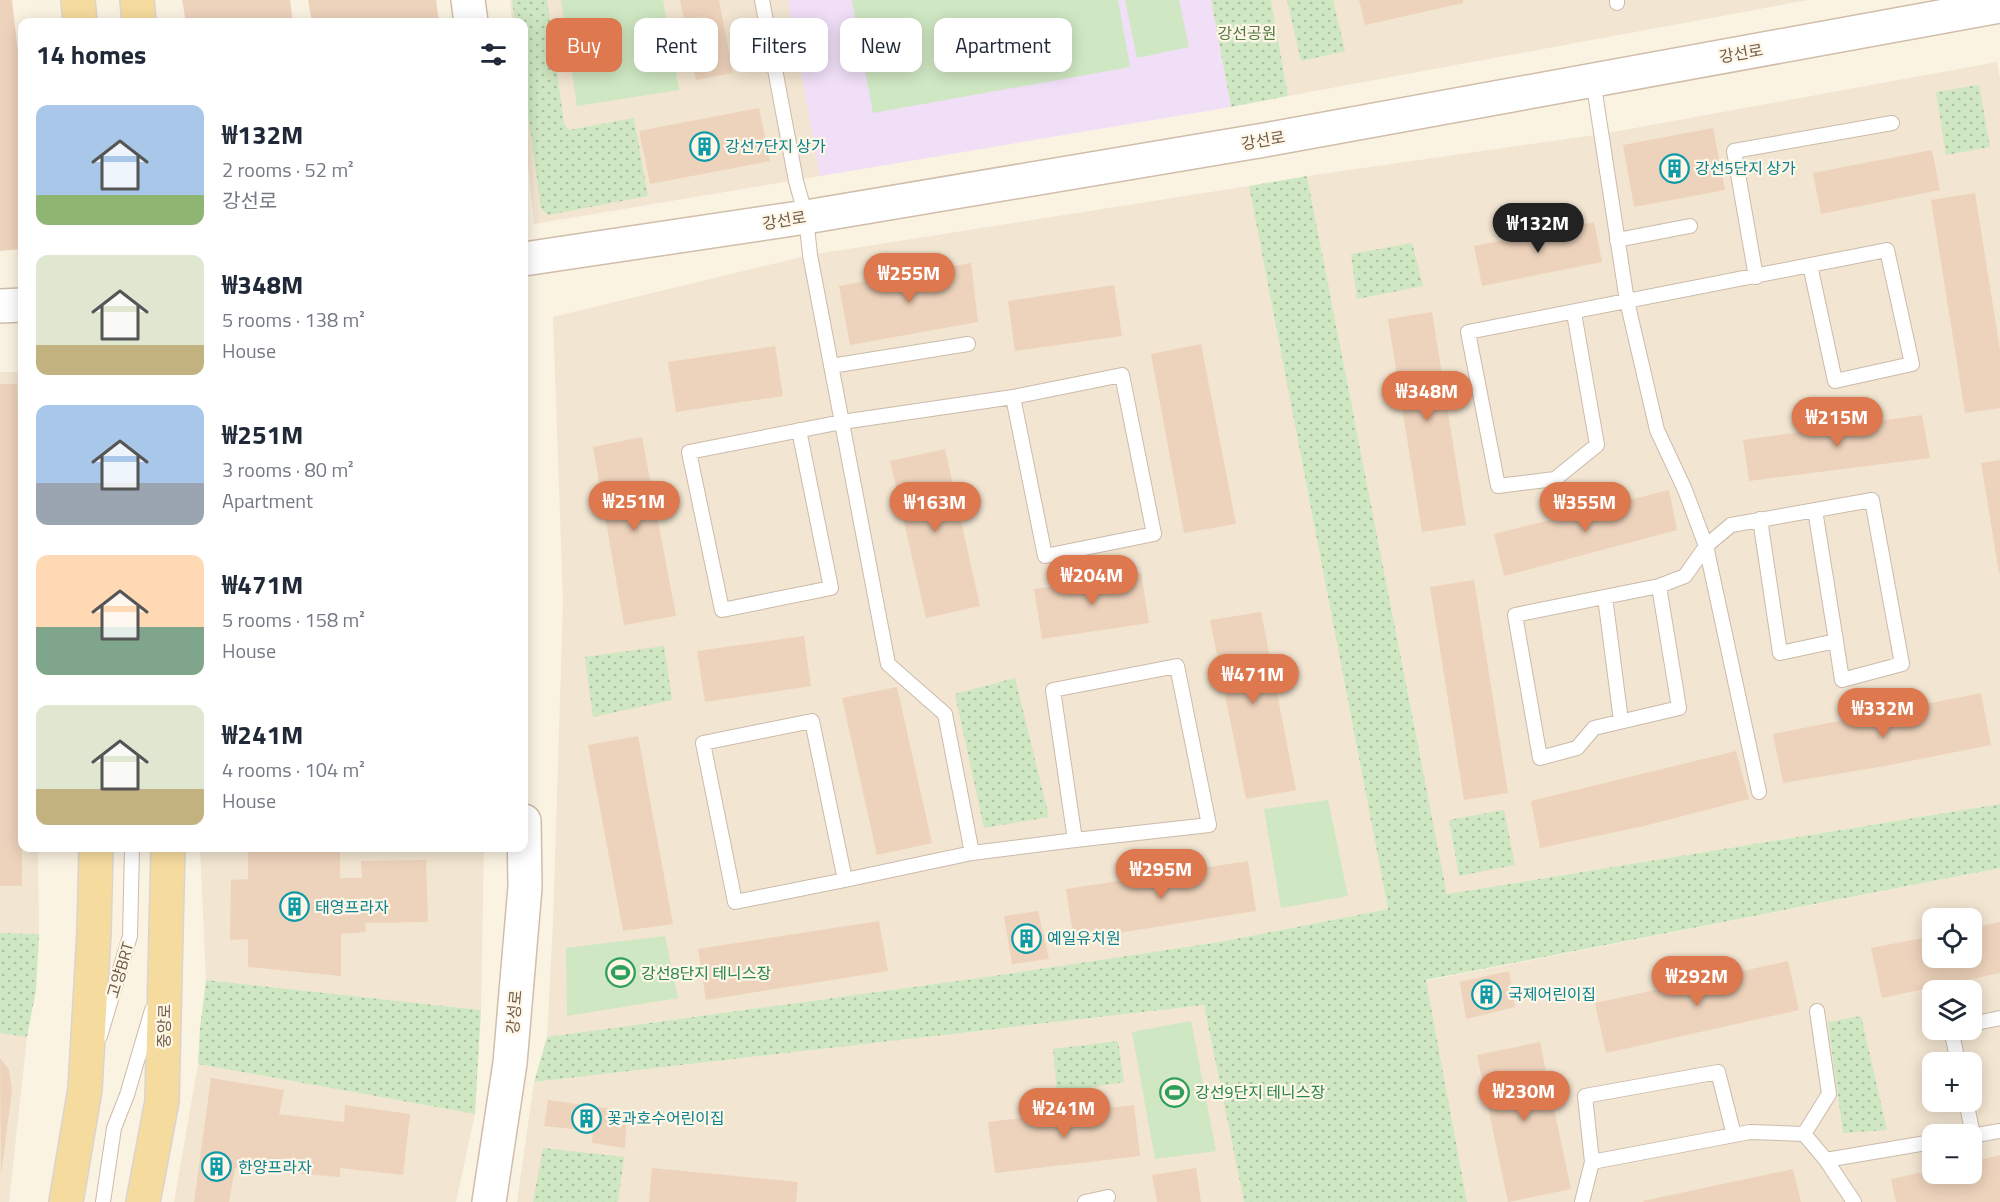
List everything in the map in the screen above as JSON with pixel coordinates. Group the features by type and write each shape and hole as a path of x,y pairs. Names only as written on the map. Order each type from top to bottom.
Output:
{"main road":[{"path":"78,0 80,18"},
{"path":"136,0 138,18"},
{"path":"468,0 470,18"},
{"name":"강선로","path":"528,258 806,217 1270,139 2000,6"},
{"path":"0,306 18,305"},
{"path":"66,1202 85,1089 94,933 96,852"},
{"name":"중앙로","path":"143,1202 162,1101 168,852"},
{"name":"강성로","path":"489,1202 510,1063 525,887 524,852"}],"lane":[{"path":"762,0 796,181 806,217 809,248 888,664 945,714 972,853"},
{"path":"1593,80 1627,301 1657,430 1685,490 1706,546 1759,792"},
{"path":"1756,277 1734,151 1892,123"},
{"path":"1617,240 1690,226"},
{"path":"1574,313 1597,445 1555,479 1498,486 1468,332 1887,250 1912,364 1835,381 1810,266"},
{"path":"831,366 968,344"},
{"path":"799,430 831,588 722,610 689,452 799,430 842,422 1013,397 1122,375 1154,534 1045,556 1013,397"},
{"path":"1659,586 1678,708 1594,728 1577,748 1540,758 1515,615 1659,586 1685,576 1706,546 1731,525 1760,519 1872,500 1902,664 1842,680 1815,510"},
{"path":"1760,519 1780,653 1836,641"},
{"path":"1605,597 1622,722"},
{"path":"845,880 812,721 703,743 735,902 845,880 972,853 1209,825 1177,666 1053,690 1075,840"},
{"name":"고양BRT","path":"85,1089 130,936 132,852"},
{"path":"103,1202 114,1128 127,1095 165,967"},
{"path":"1804,1134 1829,1094 1817,1011"},
{"path":"1982,1022 2000,1018"},
{"path":"1582,1202 1593,1162 1585,1096 1718,1072 1734,1136"},
{"path":"1982,1134 2000,1131"},
{"path":"1593,1162 1750,1132 1804,1134 1826,1160 1854,1202"},
{"path":"1826,1160 1922,1144"},
{"path":"1085,1202 1108,1197"}],"shaded area":[{"path":"510,0 788,0 791,18 730,18 730,72 801,72 820,176 534,224 528,163 528,18 512,18"},
{"path":"788,0 1211,0 1231,107 820,176 801,72 828,72 828,18 791,18"},
{"path":"1271,0 1808,0 1288,96"},
{"path":"1997,62 2000,79 2000,804 1447,894 1307,176 1602,134"},
{"path":"1249,186 1388,909 1220,942 979,978 547,1037 553,923 563,601 553,317 810,255"},
{"path":"0,372 18,372 18,852 38,852 39,934 0,933"},
{"path":"200,852 484,852 481,1010 206,980"},
{"path":"2000,868 2000,1202 1467,1202 1426,981"},
{"path":"1204,1005 1244,1202 517,1202 534,1082"},
{"path":"0,1033 27,1037 9,1202 0,1202"},
{"path":"198,1064 475,1114 456,1202 174,1202"}],"green space":[{"path":"512,0 547,0 549,18 546,18 546,72 557,72 564,124 569,130 634,118 648,196 548,215 541,208 528,113 528,18 514,18"},
{"path":"561,0 663,0 666,18 634,18 634,72 676,72 679,90 577,106 572,72 622,72 622,18 564,18"},
{"path":"852,0 1118,0 1130,67 873,113 865,72 922,72 922,18 855,18"},
{"path":"1125,0 1179,0 1189,47 1137,58"},
{"name":"강선공원","path":"1211,0 1271,0 1288,96 1231,107"},
{"path":"1287,0 1333,0 1345,51 1301,61"},
{"path":"1979,85 1990,147 1946,155 1936,92"},
{"path":"1307,176 1447,894 2000,804 2000,868 1426,980 1467,1202 1244,1202 1204,1005 534,1082 547,1037 979,978 1220,942 1388,909 1249,186"},
{"path":"1412,243 1423,286 1357,299 1351,254"},
{"path":"664,646 672,700 593,717 585,657"},
{"path":"1015,678 1049,817 984,828 955,694"},
{"path":"1328,800 1348,896 1281,908 1264,809"},
{"path":"1504,810 1515,865 1459,876 1449,820"},
{"path":"0,933 39,934 36,990 27,1037 0,1033"},
{"name":"강선8단지 테니스장","path":"665,936 678,998 567,1016 566,948"},
{"path":"206,980 481,1010 475,1114 198,1064"},
{"path":"1861,1016 1887,1130 1843,1133 1828,1022"},
{"name":"강선9단지 테니스장","path":"1191,1021 1216,1151 1155,1159 1132,1032"},
{"path":"1118,1041 1124,1082 1057,1093 1053,1049"},
{"path":"543,1148 624,1157 618,1202 533,1202"}],"building":[{"path":"0,0 12,0 18,52 18,249 0,251"},
{"path":"182,0 290,0 292,18 185,18"},
{"path":"308,0 436,0 438,18 311,18"},
{"path":"680,0 719,0 730,57 730,72 733,73 696,80 694,72 718,72 718,18 684,18"},
{"path":"1359,0 1463,0 1463,3 1365,25"},
{"name":"강선7단지 상가","path":"759,108 770,161 650,184 639,131"},
{"name":"강선5단지 상가","path":"1713,128 1725,190 1634,207 1623,145"},
{"path":"1932,150 1940,190 1821,214 1813,173"},
{"path":"1975,193 2000,350 2000,408 1965,413 1931,200"},
{"path":"1594,222 1602,262 1482,286 1474,246"},
{"path":"971,263 978,322 850,345 839,286"},
{"path":"1114,285 1122,336 1015,351 1008,301"},
{"path":"1432,312 1466,525 1422,532 1388,319"},
{"path":"1201,344 1236,524 1184,533 1151,354"},
{"path":"775,346 783,396 676,412 668,362"},
{"path":"0,384 17,384 18,852 22,852 22,886 0,886"},
{"path":"1922,415 1930,458 1749,481 1743,440"},
{"path":"642,437 676,616 624,625 593,447"},
{"path":"945,449 980,606 926,618 890,461"},
{"path":"2000,460 2000,573 1999,573 1981,463"},
{"path":"1669,490 1677,530 1504,576 1494,534"},
{"path":"1141,573 1149,623 1042,639 1034,589"},
{"path":"1474,580 1508,793 1464,800 1430,587"},
{"path":"1261,612 1296,790 1246,799 1210,620"},
{"path":"804,636 811,686 705,702 697,651"},
{"path":"897,687 932,843 877,855 842,698"},
{"path":"1981,693 1991,745 1783,783 1773,734"},
{"path":"638,736 673,924 623,931 588,745"},
{"path":"1736,751 1749,799 1644,826 1540,848 1531,801"},
{"name":"태영프라자","path":"248,852 340,852 340,878 362,878 361,861 426,860 428,922 365,923 366,932 341,934 341,976 248,967 248,939 230,940 231,880 248,879"},
{"path":"1248,861 1256,911 1074,940 1066,889"},
{"name":"예일유치원","path":"1038,911 1049,959 1012,964 1004,916"},
{"path":"879,921 888,971 706,1000 698,949"},
{"path":"2000,922 2000,973 1967,980 1922,980 1922,990 1882,998 1871,948 1922,938 1922,968 1982,968 1982,926"},
{"path":"1788,961 1799,1010 1606,1053 1595,1003"},
{"name":"국제어린이집","path":"1509,971 1515,1007 1466,1019 1460,982"},
{"path":"1540,1042 1571,1189 1508,1202 1477,1055"},
{"path":"0,1058 9,1070 12,1090 1,1175"},
{"path":"211,1078 284,1090 279,1114 344,1122 345,1105 410,1114 403,1175 340,1168 340,1177 235,1168 229,1202 194,1202"},
{"name":"꽃과호수어린이집","path":"548,1100 627,1111 625,1148 592,1143 593,1131 544,1126"},
{"path":"1134,1105 1140,1156 995,1173 988,1122"},
{"path":"2000,1155 2000,1202 1896,1202 1891,1179 1922,1172 1922,1184 1982,1184 1982,1159"},
{"path":"652,1168 798,1182 796,1202 649,1202"},
{"path":"1196,1168 1201,1202 1157,1202 1152,1175"},
{"path":"1793,1169 1801,1202 1643,1201"}],"place":[{"name":"강선7단지 상가","path":"704,146"},
{"name":"강선5단지 상가","path":"1674,168"},
{"name":"태영프라자","path":"294,907"},
{"name":"예일유치원","path":"1026,938"},
{"name":"강선8단지 테니스장","path":"620,973"},
{"name":"국제어린이집","path":"1487,994"},
{"name":"강선9단지 테니스장","path":"1174,1092"},
{"name":"꽃과호수어린이집","path":"586,1118"},
{"name":"한양프라자","path":"217,1167"}]}
